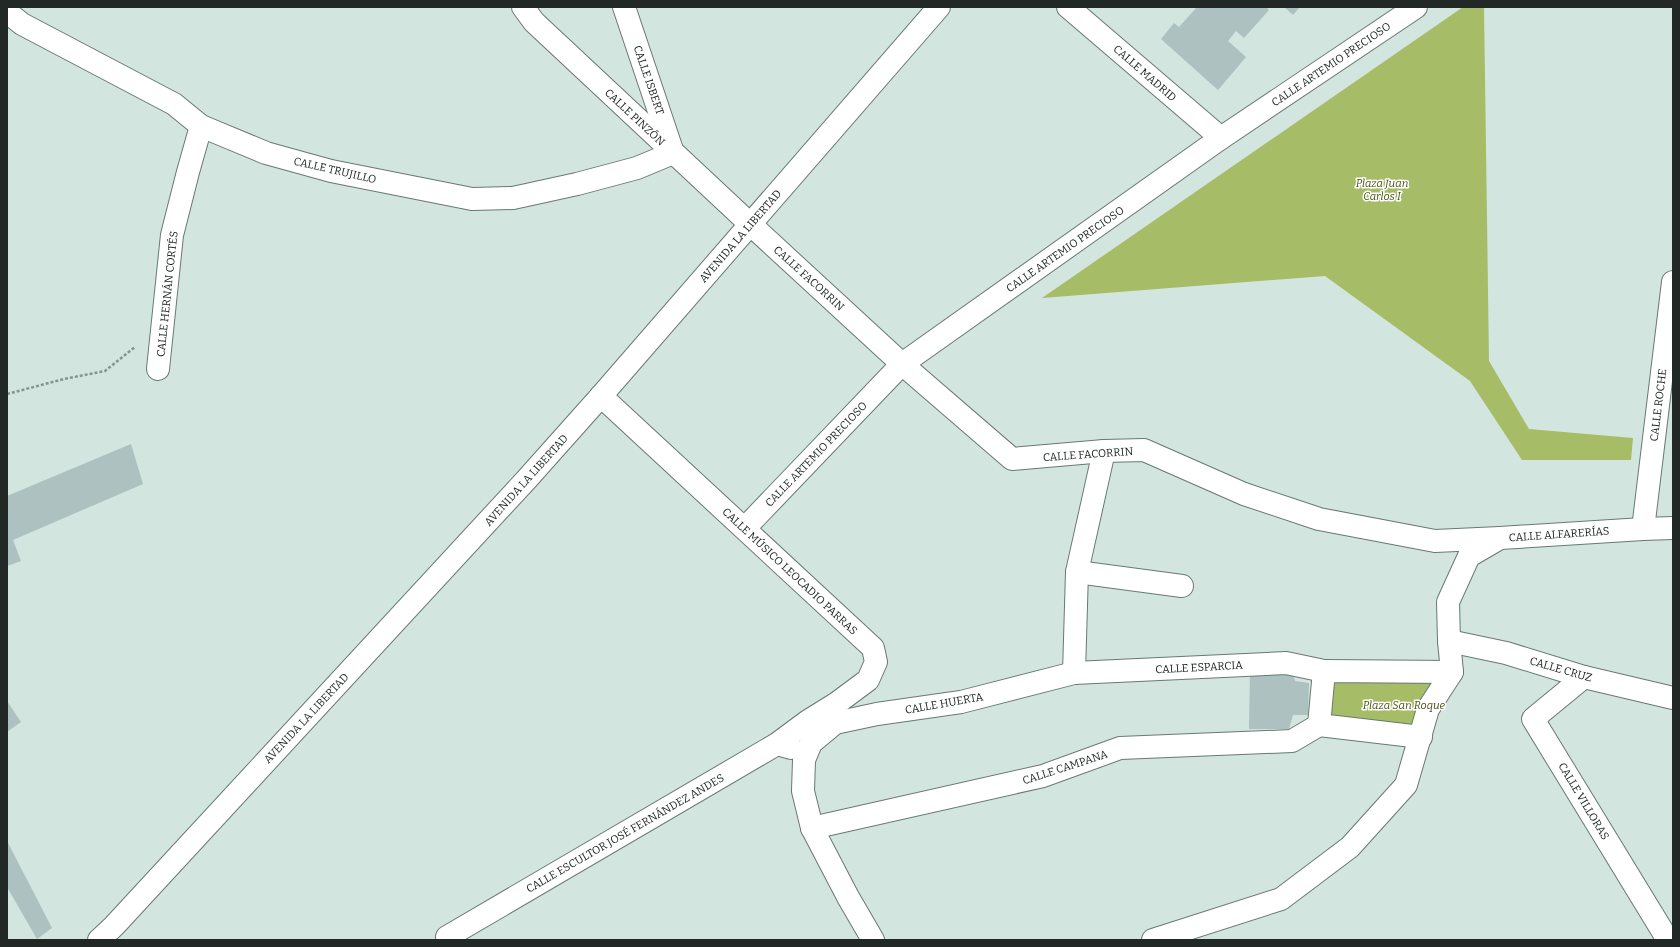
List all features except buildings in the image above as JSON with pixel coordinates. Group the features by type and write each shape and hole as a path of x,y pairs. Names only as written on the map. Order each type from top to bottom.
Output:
{"street":[{"name":"CALLE PINZÓN","path":"523,7 534,22 750,224"},
{"name":"CALLE ISBERT","path":"624,7 673,153"},
{"name":"AVENIDA LA LIBERTAD","path":"111,935 527,479 939,7"},
{"name":"CALLE MADRID","path":"1068,7 1221,138"},
{"name":"CALLE ARTEMIO PRECIOSO","path":"745,528 902,364 1221,138 1408,9"},
{"name":"CALLE TRUJILLO","path":"15,18 174,104 201,126 266,153 330,171 472,199 513,198 578,184 637,168 673,153"},
{"name":"CALLE HERNÁN CORTÉS","path":"158,369 172,235 201,126"},
{"name":"CALLE FACORRIN","path":"750,224 902,364 1012,459 1144,450 1244,494 1319,519 1434,541 1500,538"},
{"name":"CALLE ROCHE","path":"1643,529 1673,282"},
{"name":"CALLE MÚSICO LEOCADIO PARRAS","path":"601,396 873,648 876,662 868,680 777,744"},
{"path":"1074,673 1077,572 1104,452"},
{"name":"CALLE ALFARERÍAS","path":"1452,672 1449,641 1448,602 1469,556 1500,538 1673,528"},
{"path":"1077,572 1182,586"},
{"name":"CALLE CRUZ","path":"1449,641 1506,653 1584,677 1673,698"},
{"name":"CALLE ESPARCIA","path":"1074,673 1286,663 1324,671 1452,672"},
{"path":"1324,671 1319,725 1421,737"},
{"path":"1153,940 1281,899 1350,847 1406,784 1428,709 1452,672"},
{"name":"CALLE HUERTA","path":"874,940 848,897 812,828 803,791 804,760 811,743 835,723 877,714 961,702 1074,673"},
{"name":"CALLE VILLORAS","path":"1584,677 1533,719 1668,940"},
{"name":"CALLE CAMPANA","path":"812,828 1043,776 1120,748 1292,741 1319,725"},
{"path":"777,744 807,752"},
{"name":"CALLE ESCULTOR JOSÉ FERNÁNDEZ ANDES","path":"447,937 777,744"}],"path":[{"path":"7,394 64,379 105,371 140,343"}],"green space":[{"name":"Plaza Juan Carlos I","path":"1463,7 1484,7 1489,361 1529,429 1633,438 1631,460 1522,460 1470,381 1325,276 1042,298"},
{"name":"Plaza San Roque","path":"1323,675 1449,676 1421,737 1320,721"}]}
